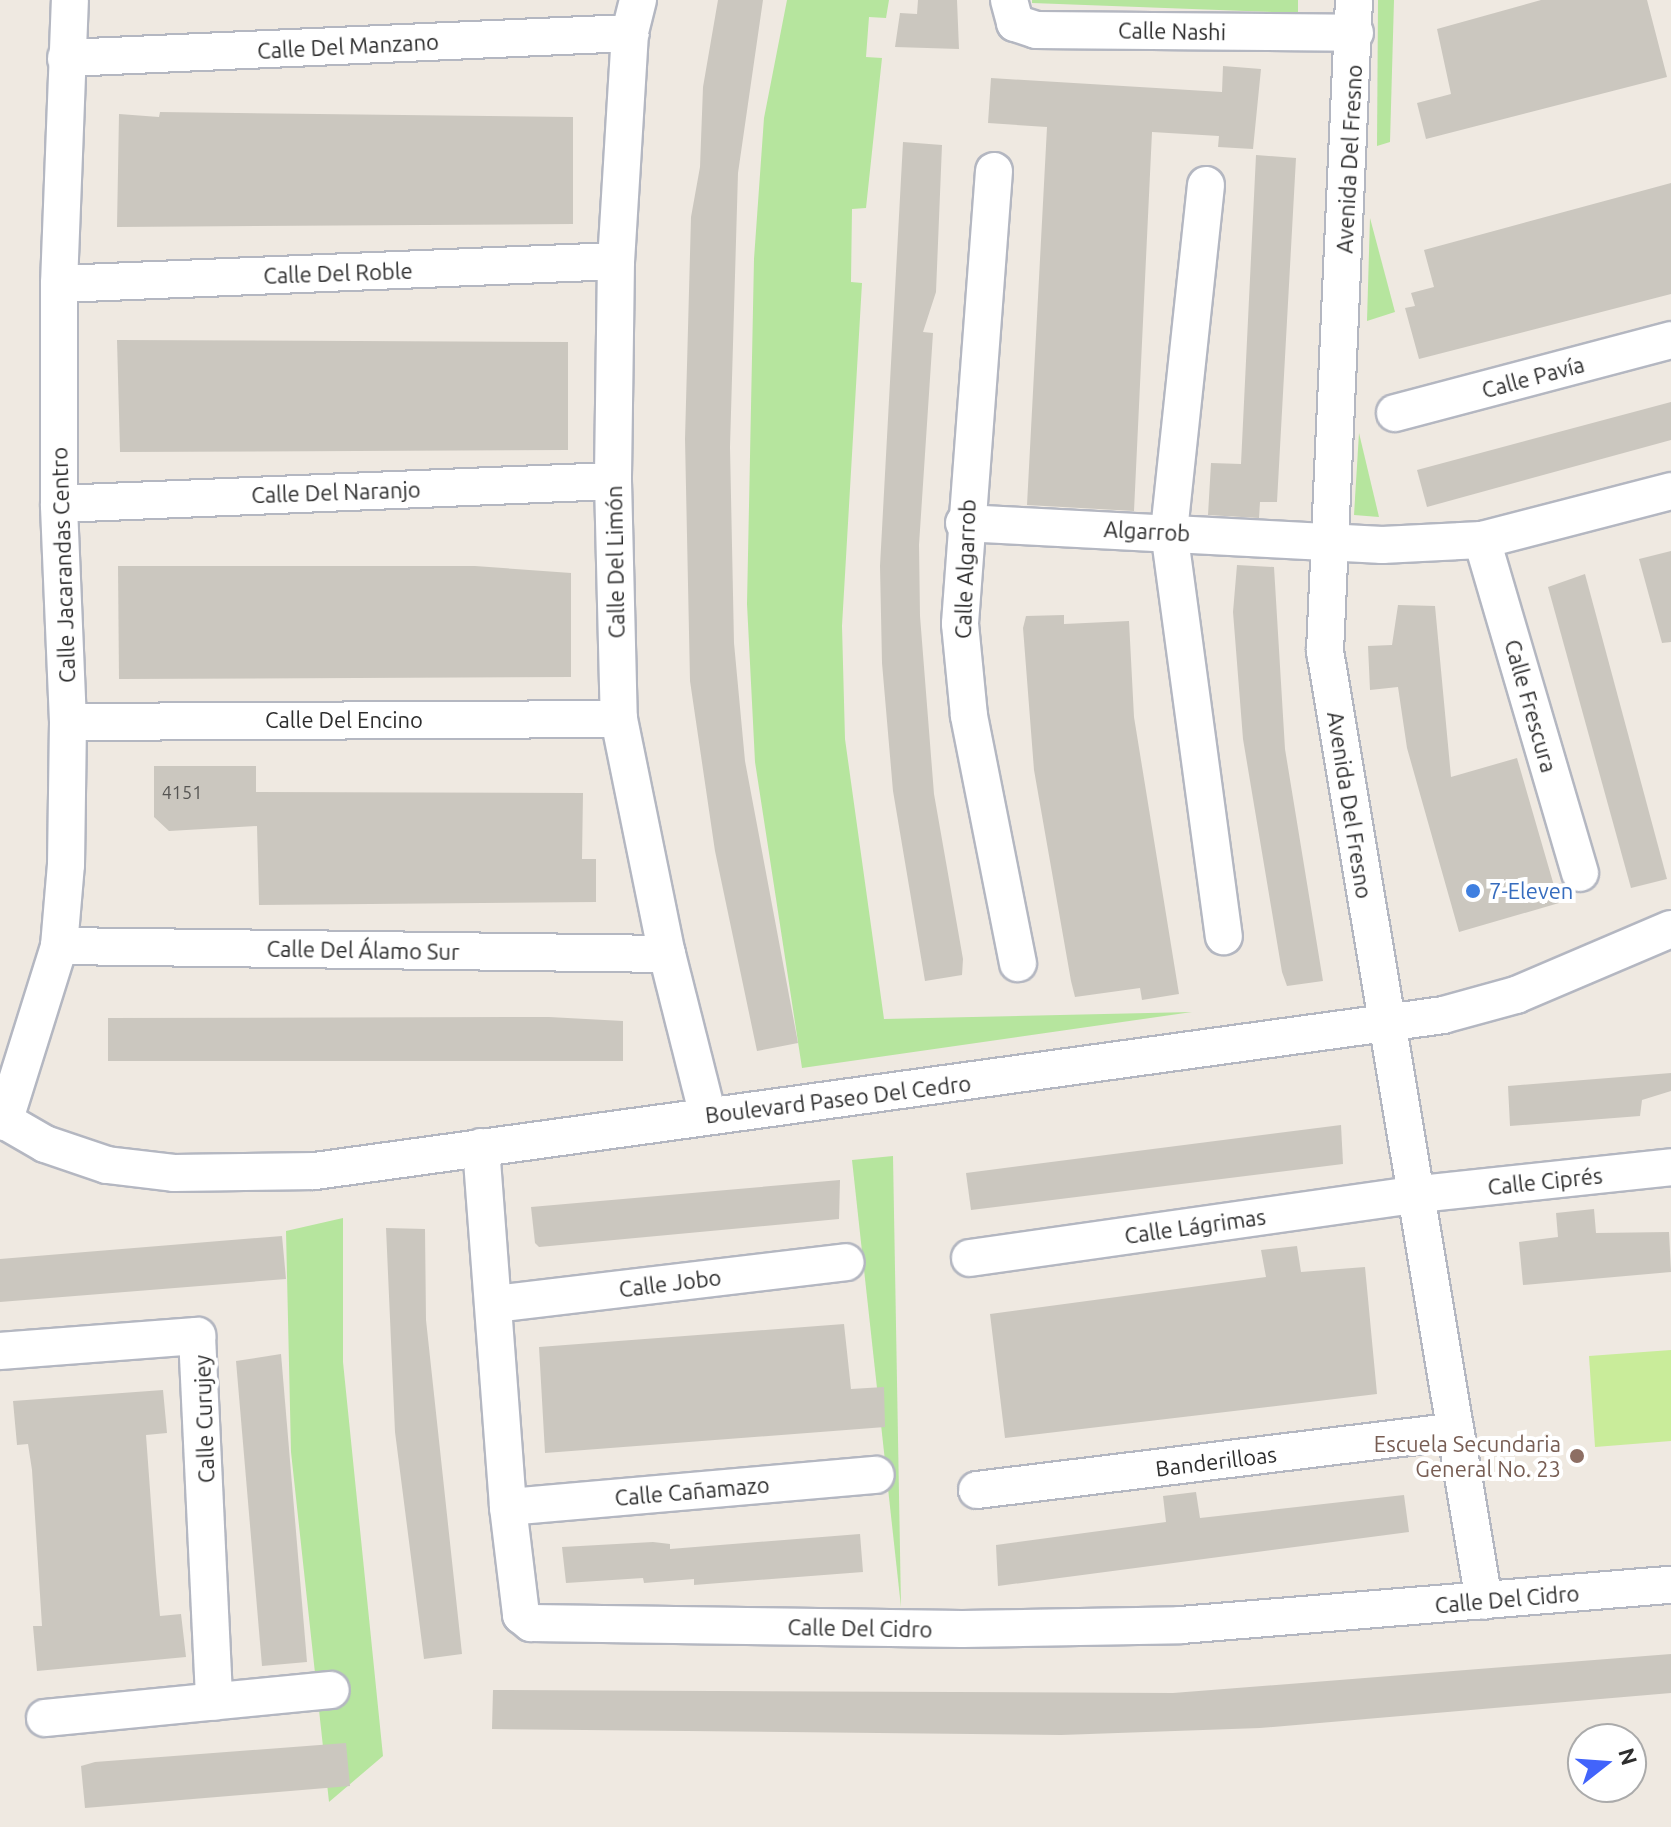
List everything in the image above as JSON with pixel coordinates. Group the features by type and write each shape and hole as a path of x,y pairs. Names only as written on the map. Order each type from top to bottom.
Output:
{"street":[{"name":"Calle Jacarandas Centro","path":"2,1120 59,946 68,722 59,504 59,284 70,0"},
{"name":"Calle Nashi","path":"1009,0 1015,23 1036,30 1354,17"},
{"name":"Calle Del Manzano","path":"66,58 634,17"},
{"name":"Calle Del Limón","path":"634,17 616,261 613,481 619,719 667,954 708,1116"},
{"name":"Avenida Del Fresno","path":"1354,17 1325,651 1387,1024 1420,1194 1484,1601"},
{"name":"Calle Algarrob","path":"994,171 964,523 960,624 969,716 1018,963"},
{"path":"1206,185 1169,531 1224,936"},
{"name":"Calle Del Roble","path":"59,284 616,261"},
{"name":"Calle Pavía","path":"1395,413 1671,340"},
{"name":"Calle Del Naranjo","path":"59,504 613,481"},
{"name":"Algarrob","path":"964,523 1169,531 1329,542 1482,540 1671,491"},
{"name":"Calle Frescura","path":"1482,540 1580,873"},
{"name":"Calle Del Encino","path":"68,722 619,719"},
{"name":"Boulevard Paseo Del Cedro","path":"2,1120 45,1144 107,1165 174,1173 315,1171 1387,1024 1516,995 1671,929"},
{"name":"Calle Del Álamo Sur","path":"59,946 667,954"},
{"name":"Calle Del Cidro","path":"481,1147 508,1507 521,1615 531,1623 962,1629 1181,1625 1671,1585"},
{"name":"Calle Ciprés","path":"1420,1194 1671,1167"},
{"name":"Calle Lágrimas","path":"970,1258 1420,1194"},
{"name":"Calle Jobo","path":"495,1304 845,1262"},
{"name":"Calle Curujey","path":"0,1351 197,1336 214,1702"},
{"name":"Banderilloas","path":"977,1490 1455,1431"},
{"name":"Calle Cañamazo","path":"508,1507 876,1475"},
{"path":"45,1718 331,1690"}],"green space":[{"path":"787,0 889,0 886,18 869,17 866,57 882,58 866,208 852,209 851,282 862,283 842,626 845,739 884,1019 1192,1012 802,1068 755,762 747,604 754,259 764,118"},
{"path":"1032,0 1298,0 1298,13 1032,3"},
{"path":"1378,0 1394,0 1390,142 1377,146"},
{"path":"1370,218 1395,312 1367,321"},
{"path":"1359,433 1379,517 1354,515"},
{"path":"893,1156 901,1607 852,1160"},
{"path":"343,1218 343,1362 383,1756 329,1802 291,1452 286,1231"},
{"path":"1671,1350 1671,1441 1595,1447 1589,1356"}],"building":[{"path":"718,0 763,0 738,173 730,447 734,643 745,761 798,1043 757,1051 715,851 690,681 685,439 691,217 700,167 703,87"},
{"path":"918,0 957,0 959,49 895,47 900,13 917,14"},
{"path":"1541,0 1647,0 1667,77 1426,139 1417,103 1451,94 1437,29"},
{"path":"1223,66 1261,69 1253,149 1218,147 1219,136 1152,132 1134,511 1027,505 1047,127 988,123 991,78 1222,92"},
{"path":"160,112 573,117 573,224 117,227 119,114 159,117"},
{"path":"903,142 942,145 936,292 923,332 933,333 919,545 920,616 934,794 963,959 962,975 925,981 893,791 882,663 880,566"},
{"path":"1256,155 1296,158 1277,502 1260,502 1259,518 1208,515 1211,463 1241,464"},
{"path":"1671,183 1671,294 1419,359 1405,308 1415,306 1411,293 1434,287 1424,250"},
{"path":"117,340 568,342 568,450 120,452"},
{"path":"1671,402 1671,440 1427,507 1417,470"},
{"path":"1671,551 1671,642 1662,643 1639,559"},
{"path":"1237,565 1274,567 1285,749 1323,981 1287,986 1282,972 1243,739 1233,612"},
{"path":"118,566 475,566 571,573 571,677 119,679"},
{"path":"1585,574 1667,879 1631,888 1548,587"},
{"path":"1398,605 1435,606 1451,777 1517,758 1559,903 1459,932 1407,748 1398,687 1370,690 1368,646 1392,645"},
{"path":"1064,615 1064,624 1129,621 1134,717 1179,994 1142,1000 1140,988 1075,997 1034,770 1023,628 1026,616"},
{"path":"154,766 256,766 256,792 583,793 582,859 596,859 596,902 259,905 257,826 169,831 154,817"},
{"path":"549,1017 623,1021 623,1061 108,1061 108,1018"},
{"path":"1671,1073 1671,1091 1642,1100 1640,1116 1510,1126 1508,1086"},
{"path":"1341,1125 1343,1164 971,1210 966,1173"},
{"path":"840,1180 839,1219 539,1247 535,1243 531,1207"},
{"path":"1594,1209 1596,1233 1669,1232 1671,1272 1523,1285 1519,1242 1558,1237 1556,1213"},
{"path":"386,1228 425,1229 426,1320 462,1654 424,1659 395,1432"},
{"path":"282,1236 286,1279 0,1302 0,1259"},
{"path":"1297,1246 1301,1272 1365,1267 1377,1394 1005,1438 990,1314 1266,1277 1261,1250"},
{"path":"844,1324 851,1389 884,1387 885,1427 545,1453 539,1347"},
{"path":"281,1354 307,1662 262,1666 236,1361"},
{"path":"163,1390 167,1433 146,1435 156,1572 160,1616 181,1614 186,1657 37,1671 33,1626 42,1626 32,1470 28,1444 17,1445 13,1401"},
{"path":"1196,1492 1200,1518 1404,1495 1409,1532 998,1586 996,1545 1166,1522 1163,1496"},
{"path":"860,1534 863,1572 694,1585 694,1579 644,1583 643,1578 566,1583 562,1547 653,1542 670,1544 670,1549"},
{"path":"1671,1654 1671,1693 1260,1728 1061,1735 492,1729 493,1690 1173,1693"},
{"path":"346,1743 350,1786 85,1808 81,1766 95,1762"}],"place":[{"name":"7-Eleven","path":"1473,891"},
{"name":"Escuela Secundaria General No. 23","path":"1577,1456"}]}
